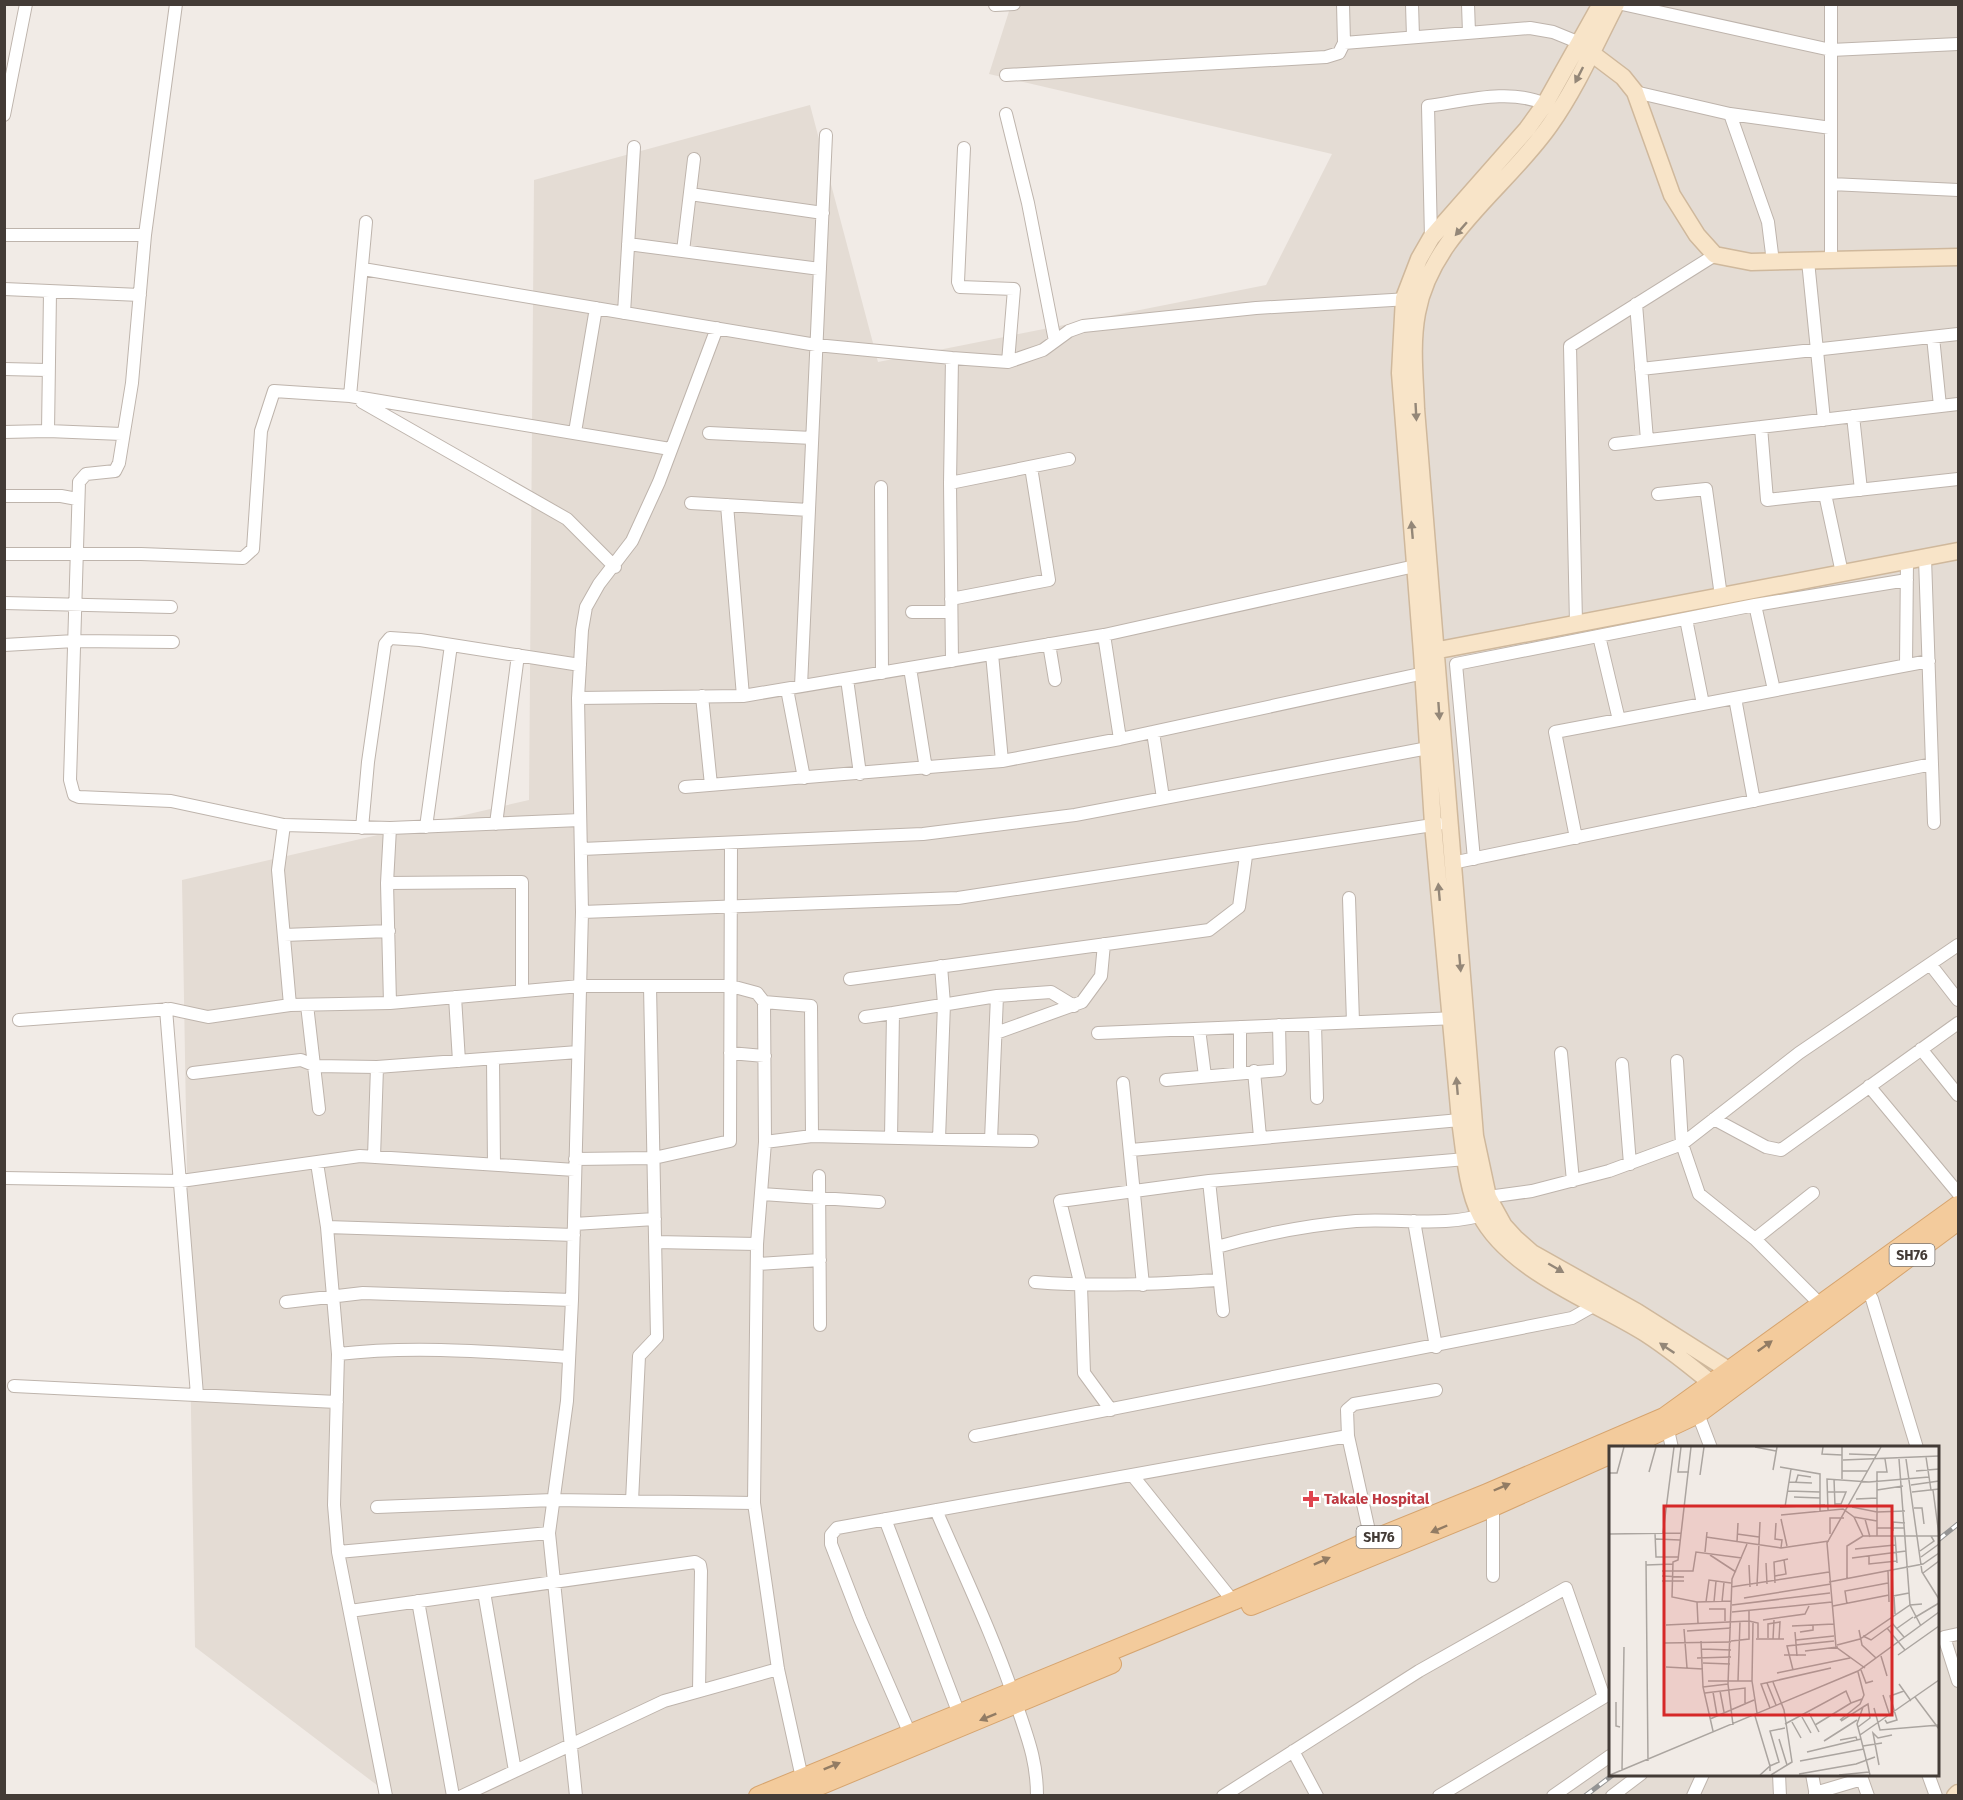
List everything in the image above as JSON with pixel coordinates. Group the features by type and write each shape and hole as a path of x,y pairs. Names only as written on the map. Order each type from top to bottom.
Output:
{"main road":[{"path":"1601,4 1585,48 1550,125 1440,253 1412,300 1430,672 1441,825 1458,1018 1475,1136 1494,1234 1529,1267 1664,1346 1719,1389"},
{"path":"1429,652 1415,566 1400,373 1419,259 1431,238 1505,157 1616,4"},
{"path":"1585,48 1623,77 1635,92 1672,195 1697,235 1714,255 1751,262 1959,257"},
{"path":"1429,652 1959,551"},
{"path":"1430,672 1428,748 1441,825 1452,863 1460,1120 1466,1159 1488,1207 1532,1253 1637,1312 1737,1375"},
{"name":"SH76","path":"795,1796 1371,1539 1626,1435 1664,1417 1719,1389 1822,1306 1959,1205"},
{"name":"SH76","path":"1737,1375 1866,1289 1959,1221"},
{"name":"SH76","path":"1637,1446 1670,1439 1698,1414 1719,1389"},
{"name":"SH76","path":"758,1796 959,1714 1015,1698 1493,1507 1609,1456"}],"street":[{"path":"4,115 26,4"},
{"path":"176,4 145,235 132,383 119,463 115,471 86,474 79,482 70,780 74,795 171,801 284,825 390,828 580,820"},
{"path":"995,5 1014,4"},
{"path":"1006,75 1326,57 1339,53 1344,43 1343,4"},
{"path":"1412,4 1413,37"},
{"path":"1468,4 1469,33"},
{"path":"1622,4 1831,50 1959,44"},
{"path":"1831,4 1831,260"},
{"path":"1344,43 1541,29 1585,48"},
{"path":"1635,92 1730,114 1831,128"},
{"path":"1431,238 1428,105 1508,96 1524,97 1545,104"},
{"path":"1006,114 1028,203 1055,341"},
{"path":"1730,114 1768,222 1773,262"},
{"path":"801,686 826,135"},
{"path":"624,313 634,147"},
{"path":"964,148 958,282 960,287 1014,289 1008,362"},
{"path":"683,251 694,159"},
{"path":"1831,184 1959,190"},
{"path":"690,194 823,213"},
{"path":"350,396 366,222"},
{"path":"4,235 145,235"},
{"path":"628,244 820,269"},
{"path":"1576,623 1570,346 1714,255"},
{"path":"1808,261 1824,420"},
{"path":"363,269 816,345 1008,362 1029,356 1069,331 1083,326 1256,308 1412,300"},
{"path":"4,290 140,295"},
{"path":"48,431 47,370 50,292"},
{"path":"1636,304 1647,440"},
{"path":"575,432 597,308"},
{"path":"576,1796 549,1533 567,1401 572,1300 582,912 578,698 580,665 586,607 599,584 615,567 632,541 717,328"},
{"path":"1641,369 1959,334"},
{"path":"1933,337 1940,406"},
{"path":"952,358 950,483 952,661"},
{"path":"4,369 47,370"},
{"path":"4,554 78,553 243,558 248,555 253,549 261,431 274,391 350,396 670,449"},
{"path":"350,396 567,519 615,567"},
{"path":"1615,444 1959,404"},
{"path":"1853,416 1861,490"},
{"path":"1761,427 1767,500 1959,479"},
{"path":"4,432 122,434"},
{"path":"709,433 812,438"},
{"path":"950,483 1068,459"},
{"path":"951,599 1049,580 1031,467"},
{"path":"881,487 882,673"},
{"path":"1658,494 1706,489 1721,596"},
{"path":"1825,494 1842,573"},
{"path":"4,496 61,496 77,499"},
{"path":"691,503 809,510"},
{"path":"727,505 743,696"},
{"path":"1925,558 1934,823"},
{"path":"1906,665 1907,561"},
{"path":"578,698 743,696 1104,635 1415,566"},
{"path":"1474,859 1456,664 1755,605 1906,580"},
{"path":"4,603 171,607"},
{"path":"1755,605 1774,690"},
{"path":"912,612 951,612"},
{"path":"1686,618 1703,704"},
{"path":"1104,635 1120,739"},
{"path":"362,828 368,762 385,644 390,638 396,636 580,665"},
{"path":"1599,636 1619,720"},
{"path":"4,645 75,641 173,642"},
{"path":"1049,644 1055,680"},
{"path":"426,827 451,645"},
{"path":"992,654 1002,761"},
{"path":"496,824 518,655"},
{"path":"1575,838 1555,732 1929,661"},
{"path":"910,668 926,769"},
{"path":"685,787 1002,761 1120,739 1430,672"},
{"path":"847,679 860,774"},
{"path":"787,689 804,778"},
{"path":"702,696 711,785"},
{"path":"1735,698 1754,801"},
{"path":"1153,732 1163,798"},
{"path":"582,849 923,834 1075,815 1428,748"},
{"path":"1452,863 1932,764"},
{"path":"284,825 278,870 290,1005"},
{"path":"582,912 958,898 1441,825"},
{"path":"390,828 387,883 390,1003"},
{"path":"4,1178 181,1181 360,1156 494,1165 575,1165 654,1158 730,1141 731,843"},
{"path":"850,979 1209,930 1239,907 1246,856"},
{"path":"387,883 522,882 522,991"},
{"path":"1349,898 1353,1022"},
{"path":"284,935 389,931"},
{"path":"996,1034 1082,1002 1101,976 1104,944"},
{"path":"1217,1247 1258,1235 1356,1221 1414,1221 1488,1207 1532,1191 1630,1164 1682,1144 1799,1053 1959,945"},
{"path":"1930,964 1959,1000"},
{"path":"939,1139 944,1004 941,966"},
{"path":"20,1020 166,1009 208,1017 290,1005 390,1003 580,986 731,986 757,993 764,1002 765,1142 757,1244 754,1503 778,1669 802,1778"},
{"path":"632,1501 639,1356 657,1337 650,986"},
{"path":"865,1017 997,996 1051,992 1074,1006"},
{"path":"991,1140 997,996"},
{"path":"455,997 459,1061"},
{"path":"764,1002 810,1006 812,1136"},
{"path":"307,1005 316,1066 319,1109"},
{"path":"166,1009 197,1395"},
{"path":"891,1138 894,1012"},
{"path":"1098,1033 1458,1018"},
{"path":"1714,1119 1766,1147 1781,1150 1959,1023"},
{"path":"1315,1024 1317,1098"},
{"path":"1166,1080 1280,1070 1279,1025"},
{"path":"1240,1027 1240,1072"},
{"path":"1198,1029 1205,1076"},
{"path":"1921,1049 1959,1095"},
{"path":"193,1073 301,1060 316,1066 377,1067 578,1052"},
{"path":"730,1053 765,1056"},
{"path":"1561,1053 1573,1180"},
{"path":"494,1059 494,1165"},
{"path":"1677,1061 1682,1144 1700,1194 1755,1239 1822,1306"},
{"path":"1622,1064 1630,1164"},
{"path":"374,1157 377,1067"},
{"path":"1254,1071 1260,1137"},
{"path":"1124,1083 1143,1285"},
{"path":"1869,1086 1959,1193"},
{"path":"1131,1150 1460,1120"},
{"path":"765,1142 812,1136 1032,1141"},
{"path":"1111,1410 1084,1373 1081,1286 1060,1201 1209,1181 1466,1159"},
{"path":"317,1163 327,1227 338,1354 334,1505 338,1552 386,1796"},
{"path":"819,1176 820,1325"},
{"path":"1209,1181 1223,1311"},
{"path":"1755,1239 1813,1193"},
{"path":"761,1194 879,1202"},
{"path":"327,1227 574,1230 655,1220"},
{"path":"1414,1221 1436,1347"},
{"path":"655,1242 757,1244"},
{"path":"757,1264 820,1260"},
{"path":"1035,1282 1081,1286 1218,1280"},
{"path":"1866,1289 1872,1299 1916,1446"},
{"path":"286,1302 363,1293 572,1300"},
{"path":"975,1436 1436,1347 1572,1318 1595,1305"},
{"path":"338,1354 373,1350 449,1350 569,1357"},
{"path":"14,1386 337,1402"},
{"path":"1371,1539 1348,1436 1347,1410 1354,1404 1436,1390"},
{"path":"1698,1414 1710,1446"},
{"path":"910,1734 860,1619 831,1544 831,1535 837,1528 1348,1436"},
{"path":"1133,1476 1233,1601"},
{"path":"377,1507 553,1500 754,1503"},
{"path":"1492,1576 1493,1507"},
{"path":"936,1510 991,1635 1015,1698 1035,1758 1037,1796"},
{"path":"885,1519 959,1714"},
{"path":"338,1552 549,1533"},
{"path":"350,1611 695,1562 700,1565 701,1571 699,1690"},
{"path":"1223,1796 1419,1671 1566,1588 1607,1696 1439,1796"},
{"path":"484,1592 515,1771"},
{"path":"418,1601 453,1796"},
{"path":"1959,1634 1944,1637 1959,1681"},
{"path":"462,1796 664,1701 778,1669"},
{"path":"1293,1751 1317,1796"},
{"path":"1553,1796 1609,1757"},
{"path":"1612,1796 1638,1776"},
{"path":"1693,1796 1702,1776"},
{"path":"1779,1776 1780,1796"},
{"path":"1812,1776 1815,1794 1861,1777 1868,1796"},
{"path":"1929,1776 1936,1796"},
{"path":"1246,1783 1253,1796"}],"shaded area":[{"path":"1011,5 1958,5 1958,1795 390,1795 195,1647 182,880 529,800 534,180 810,105 878,362 1266,285 1332,154 989,74"}],"railway":[{"path":"1939,1539 1958,1524"},
{"path":"1585,1796 1611,1776"}],"place":[{"name":"Takale Hospital","path":"1311,1499"}]}
